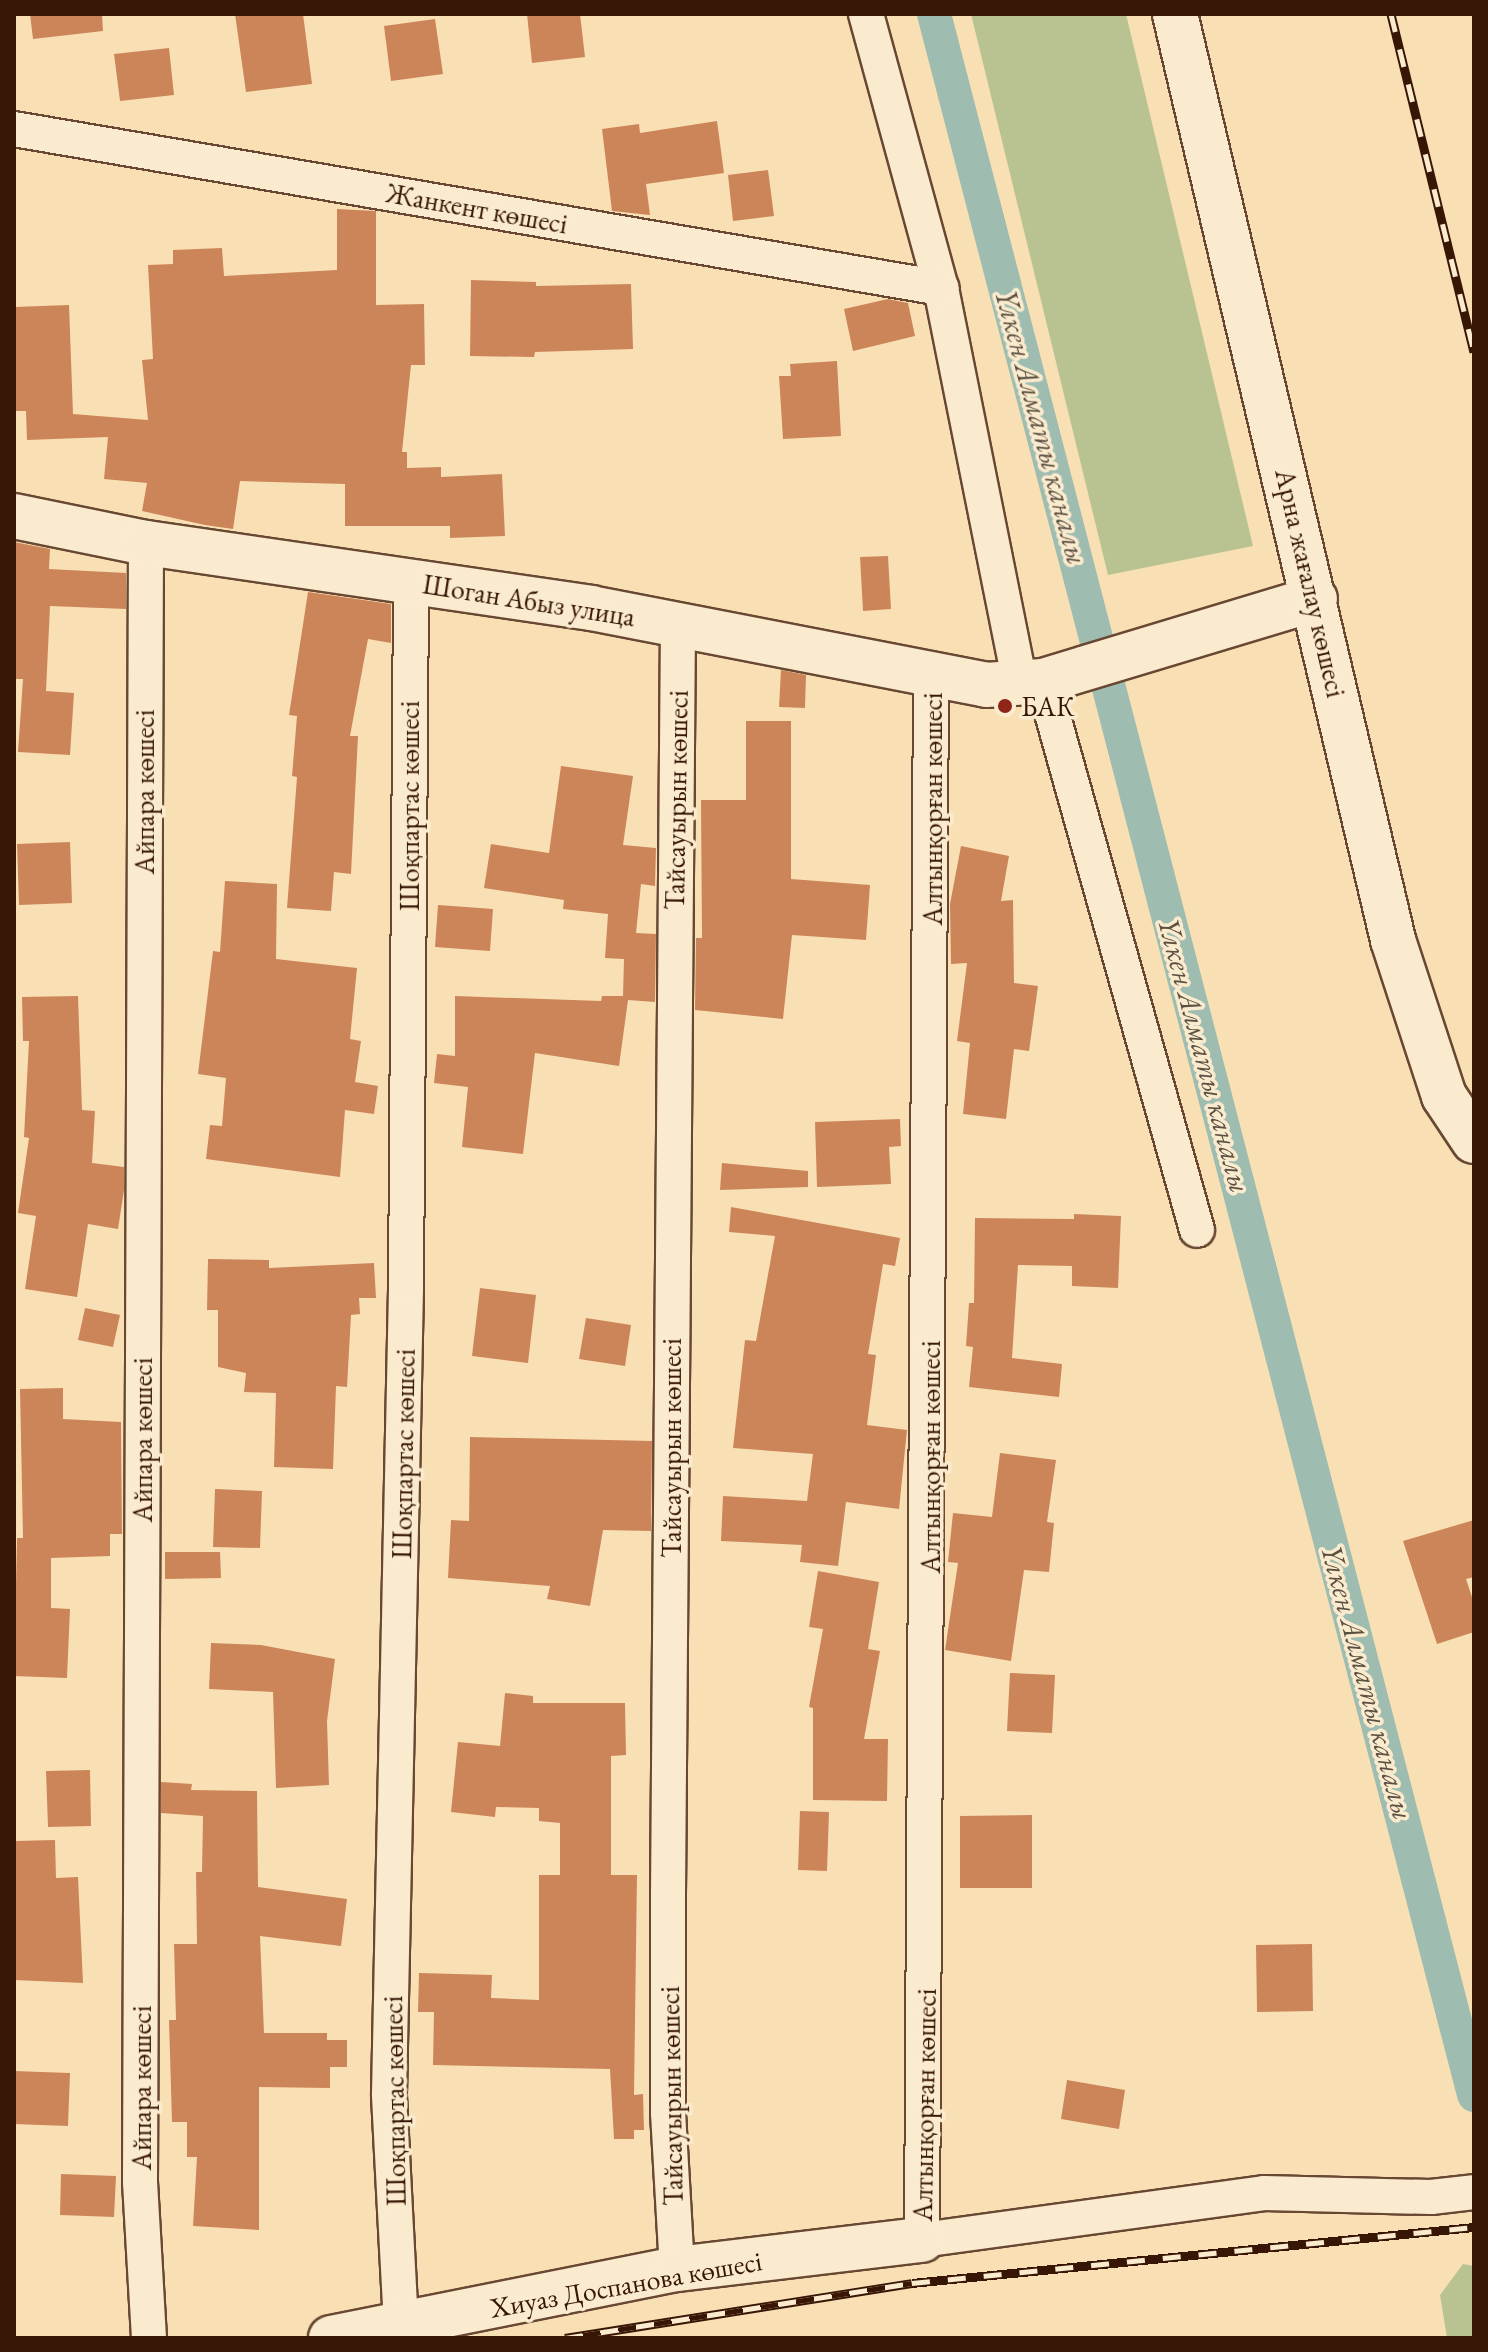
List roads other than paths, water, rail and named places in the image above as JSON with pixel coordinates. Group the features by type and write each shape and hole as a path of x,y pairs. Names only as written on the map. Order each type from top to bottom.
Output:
{"street":[{"path":"866,14 941,288 1032,682 1197,1230"},
{"name":"Арна жағалау көшесі","path":"1175,14 1416,1019 1444,1096 1474,1141"},
{"name":"Жанкент көшесі","path":"14,129 941,288"},
{"name":"Шоган Абыз улица","path":"14,516 146,543 533,598 986,685 1032,682 1175,645 1315,599"},
{"name":"Айпара көшесі","path":"146,543 140,2182 149,2338"},
{"name":"Шоқпартас көшесі","path":"401,2325 389,2094 406,1287 411,581"},
{"name":"Тайсауырын көшесі","path":"677,2269 668,2113 668,1895 678,626"},
{"name":"Алтынқорған көшесі","path":"922,2240 931,674"},
{"path":"922,2240 1264,2193 1431,2197 1474,2192"},
{"name":"Хиуаз Доспанова көшесі","path":"331,2338 677,2269 922,2240"}],"waterway":[{"name":"Үлкен Алматы каналы","path":"934,14 1474,2095"}],"railway":[{"path":"1391,14 1474,352"},
{"path":"565,2338 912,2283 1474,2227"}],"place":[{"name":"БАК","path":"1005,706"}]}
